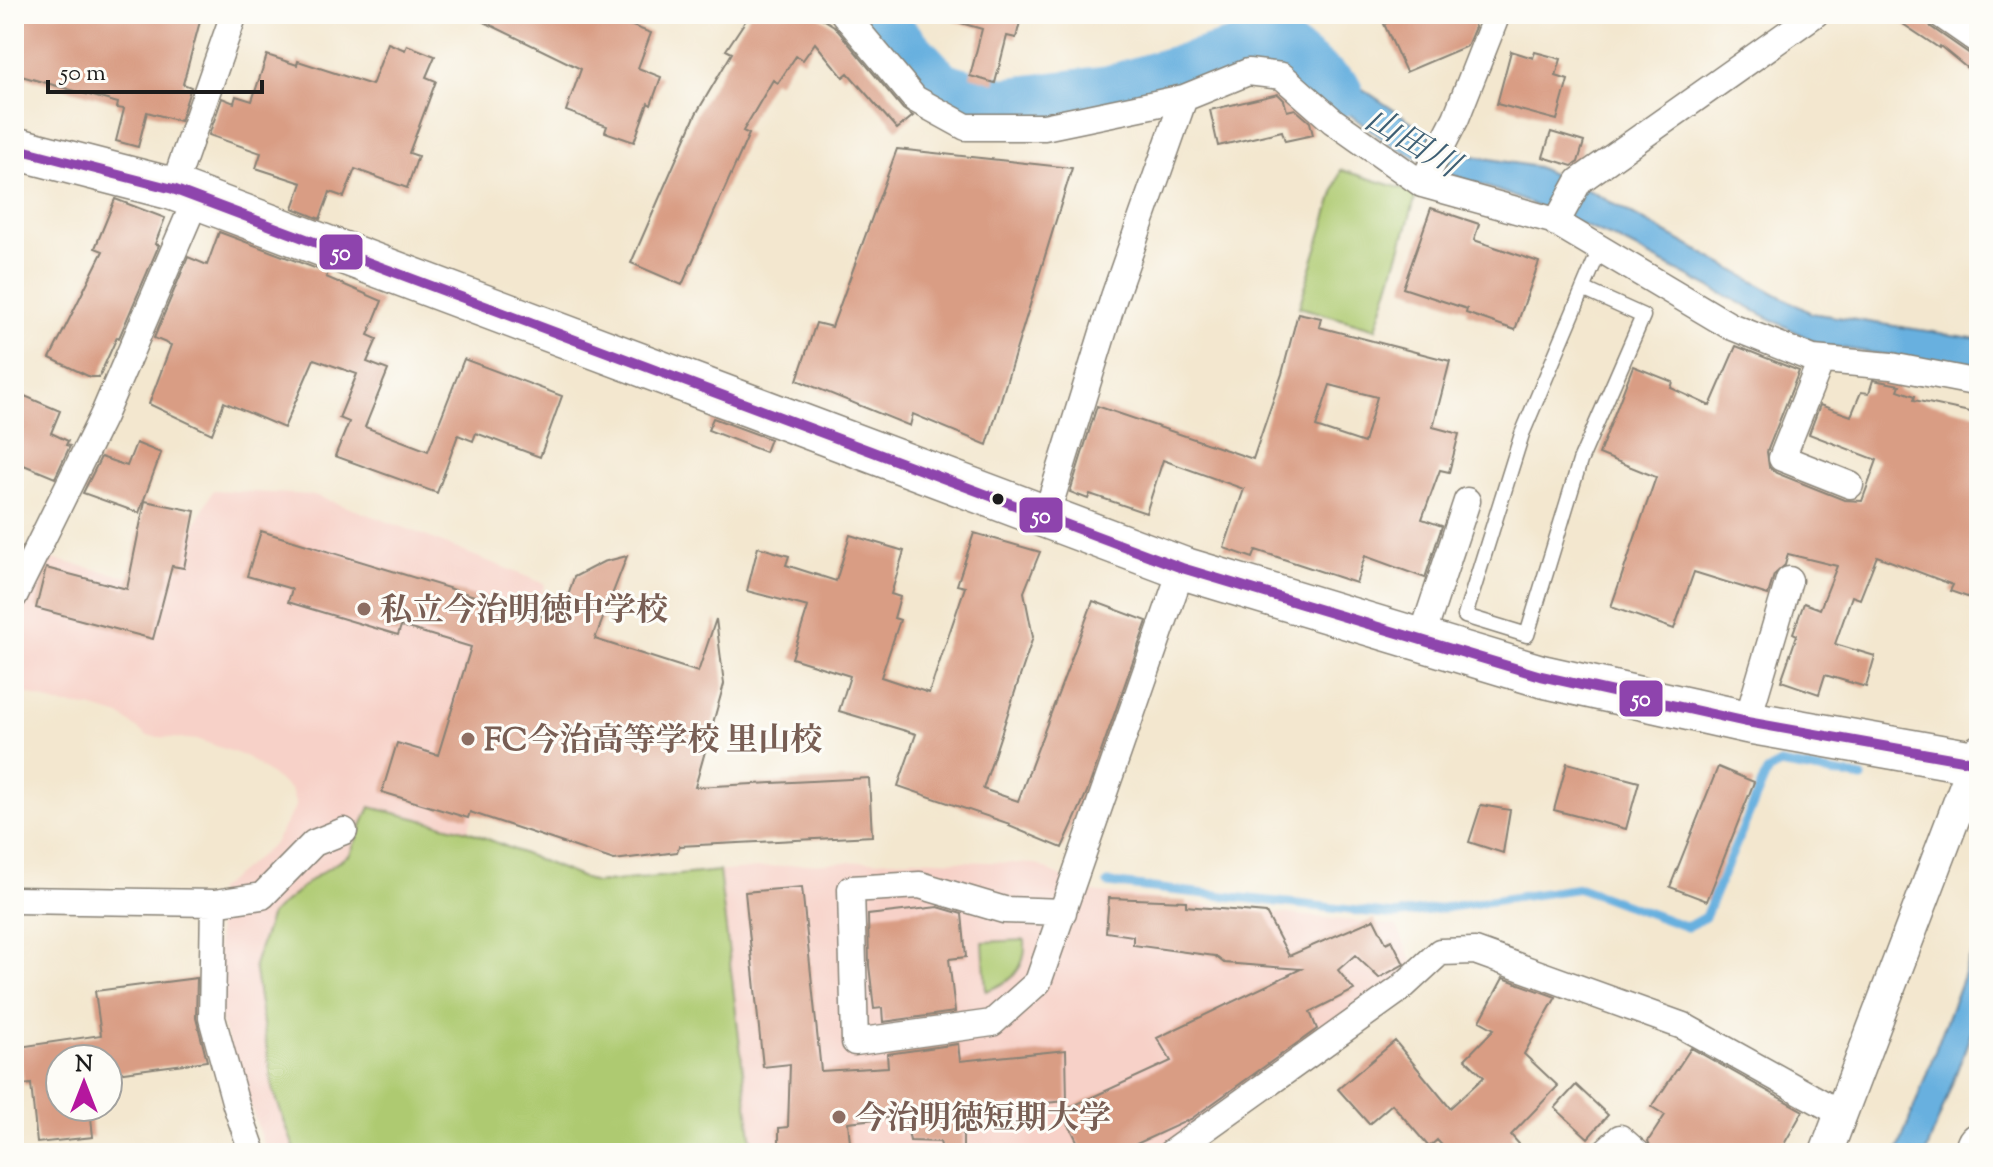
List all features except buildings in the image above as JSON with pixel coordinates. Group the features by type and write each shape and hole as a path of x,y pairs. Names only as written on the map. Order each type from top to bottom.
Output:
{"highway":[{"path":"1976,1153 1979,1145"}],"main road":[{"path":"14,148 185,194 379,264 1182,568 1421,640 1522,652 1747,722 1978,759"}],"street":[{"path":"14,596 103,416 185,194 234,14"},
{"path":"844,14 915,99 966,127 1044,127 1184,98 1248,72 1282,76 1333,121 1422,184 1556,222 1730,326 1813,359 1891,366 1979,383"},
{"path":"1422,184 1456,118 1497,14"},
{"path":"1556,222 1579,181 1815,14"},
{"path":"1940,14 1979,41"},
{"path":"1046,516 1135,232 1184,98"},
{"path":"1821,360 1782,458 1850,485"},
{"path":"1421,640 1467,501"},
{"path":"1063,912 1004,910 920,885 851,889 855,1042 992,1023 1038,982 1063,912 1182,568"},
{"path":"1747,722 1789,580"},
{"path":"1826,1153 1978,759"},
{"path":"14,900 214,903 262,896 314,843 344,831"},
{"path":"214,903 212,1018 253,1153"},
{"path":"1171,1153 1400,989 1440,952 1475,951 1683,1026 1840,1113"},
{"path":"1604,1153 1620,1138 1637,1153"}],"lane":[{"path":"1583,289 1643,316 1580,461 1522,652 1465,616 1522,434 1583,289 1600,249"}],"shaded area":[{"path":"213,490 314,495 545,584 468,831 595,883 803,864 915,859 1036,864 1092,892 1397,926 1414,966 1346,1020 1153,1153 267,1153 218,1013 217,890 273,845 296,806 291,790 247,757 199,740 147,736 121,716 90,707 57,704 14,689 14,583 24,552 164,586"}],"green space":[{"path":"1341,170 1417,193 1376,329 1299,307"},
{"path":"370,807 468,831 595,883 719,871 753,1153 296,1153 273,1090 254,965 271,914 312,879 350,854"},
{"path":"1025,940 1023,959 1016,973 986,991 983,942"}],"water":[{"path":"1290,40 1428,133 1473,156 1537,167 1594,193 1811,313 1979,339 1979,369 1821,345 1614,238 1449,174 1392,146 1275,59"},
{"path":"1979,941 1979,1012 1926,1153 1897,1153 1969,960"}],"waterway":[{"name":"山田川","path":"872,14 940,87 1002,104 1110,91 1254,49 1282,49 1337,92"},
{"path":"1108,883 1395,915 1580,888 1687,927 1705,917 1767,772 1780,764 1862,778"}],"transit line":[{"name":"50","path":"14,148 173,189 1182,568 1541,676 1747,722 1979,763"}],"place":[{"name":"私立今治明徳中学校","path":"364,609"},
{"name":"FC今治高等学校 里山校","path":"468,739"},
{"name":"今治明徳短期大学","path":"839,1117"}]}
